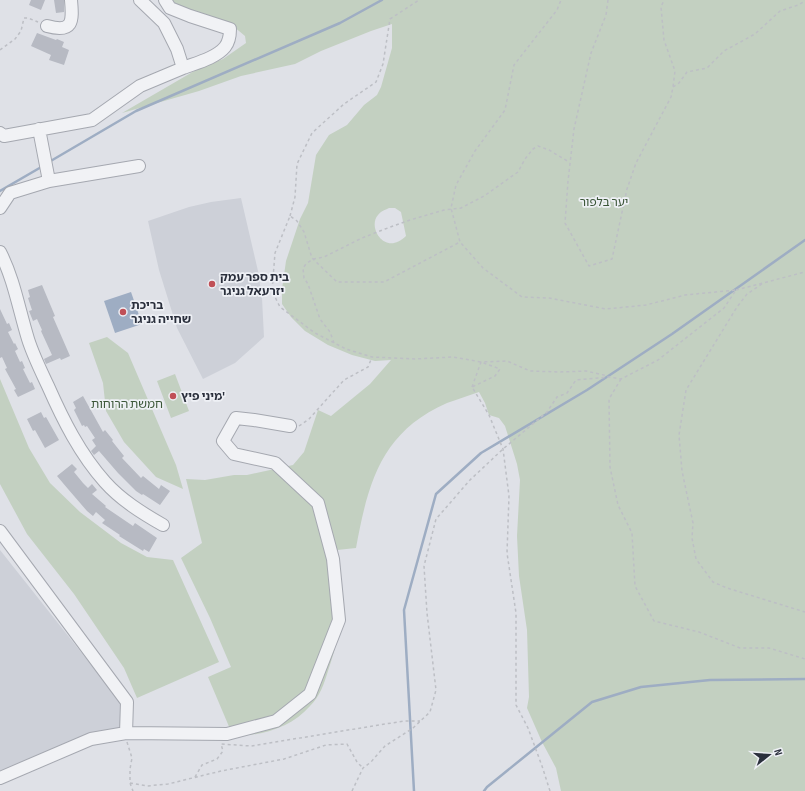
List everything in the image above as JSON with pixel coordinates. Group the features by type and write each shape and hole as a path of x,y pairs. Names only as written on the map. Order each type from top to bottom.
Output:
{"street":[{"path":"47,26 62,29 70,25 72,18 70,0"},
{"path":"140,0 164,23 174,44 182,68"},
{"path":"0,132 4,136 92,120 140,86 215,55 226,46 230,35 230,28 190,16 170,8 165,0"},
{"path":"39,129 49,181"},
{"path":"0,208 10,194 49,181 139,166"},
{"path":"0,252 10,277 29,341 39,367 67,427 79,448 106,483 122,498 140,512 163,525"},
{"path":"0,778 91,739 126,733 227,734 276,722 310,694 339,620 333,559 318,503 275,462 234,454 224,441 236,418 290,426"},
{"path":"0,531 127,702 126,733"}],"path":[{"path":"419,0 390,19 383,64 376,82 344,104 312,133 297,164 295,197 290,216 275,253 272,291 280,306 315,333 346,349 372,357 415,359 453,357 481,362 500,369 495,376 472,387"},
{"path":"562,0 557,10 514,65 505,110 475,151 456,185 451,208 460,242 483,268 522,297 549,298 606,309 646,305 685,295 736,290 805,272"},
{"path":"608,0 606,15 591,53 574,129 565,224 589,266 612,259 629,182 636,163 671,98 674,87 675,71 664,40 661,7 664,0"},
{"path":"674,87 679,84 687,72 707,68 724,51 755,34 780,11 805,1"},
{"path":"0,50 15,39 21,31 24,18 28,18 47,26"},
{"path":"334,343 330,332 320,319 308,284 304,278 303,268 306,264 313,259 324,257 362,238 385,229 451,208 461,208 484,196 518,172 525,159 533,149 538,146 549,150 570,162"},
{"path":"290,216 297,221 304,232 313,259 337,282 384,282 460,242"},
{"path":"762,284 747,294 737,307 686,390 679,435 682,471 693,523 692,538 696,559 713,582 727,588 805,612"},
{"path":"736,290 724,308 658,360 621,379 609,399 610,468 618,505 632,533 635,586 654,621 699,632 740,648 769,648 805,659"},
{"path":"290,426 299,427 309,419 344,380 368,367 372,357"},
{"path":"481,362 507,361 530,371 586,371 621,379"},
{"path":"472,387 481,362"},
{"path":"352,791 363,768 371,762 385,746 412,728 430,712 436,690 427,613 424,566 436,519 470,480 503,449 547,412 557,397 567,392 576,380 610,377"},
{"path":"472,387 489,415 503,449 509,496 507,553 516,614 516,705 528,728 550,791"},
{"path":"195,777 202,765 217,759 223,751 221,744 251,746 405,721 421,721"},
{"path":"126,733 132,758 130,783 132,791"},
{"path":"130,783 147,786 168,784 221,771 284,759 326,745 347,744 357,762 363,768"}],"shaded area":[{"name":"בית ספר עמק יזרעאל גניגר","path":"241,198 258,271 262,298 264,337 235,363 203,379 177,328 159,270 148,221 189,207"},
{"path":"0,550 119,700 126,733 0,773"}],"green space":[{"name":"יער בלפור","path":"170,0 805,0 805,791 561,791 556,768 542,742 527,708 529,697 527,630 519,576 517,536 520,480 517,464 505,426 499,418 489,415 479,392 447,403 425,415 407,429 392,444 381,462 366,502 356,548 337,550 339,564 339,630 326,676 321,690 316,698 302,714 285,725 265,732 244,736 233,736 208,677 231,667 210,618 181,558 202,543 186,479 205,480 234,475 247,475 293,465 304,452 318,410 331,416 370,384 391,360 375,361 352,355 328,345 305,331 291,317 282,304 282,289 286,261 300,219 308,203 316,155 329,135 347,125 364,105 377,95 381,87 392,48 392,24 321,51 295,64 241,76 199,91 122,113 196,70 223,59 246,43 245,36 233,26 186,9","holes":["389,208 395,208 401,212 406,236 398,242 385,242 376,232 375,220 382,212"]},
{"name":"חמשת הרוחות","path":"107,337 128,353 176,465 183,489 156,477 124,442 106,411 103,383 89,343"},
{"name":"מיני פיץ'","path":"175,374 189,411 171,418 157,381"},
{"path":"0,379 29,448 50,483 80,512 121,543 147,557 173,560 219,662 137,698 124,668 74,594 27,534 0,484"}],"water":[{"name":"בריכת שחייה גניגר","path":"131,292 142,324 115,333 104,301"}],"building":[{"path":"31,0 45,0 41,10 29,5"},
{"path":"54,0 64,0 64,12 56,13"},
{"path":"37,33 64,42 62,47 69,50 64,65 49,60 51,55 31,46"},
{"path":"42,285 55,316 53,317 70,356 61,360 60,358 46,364 44,359 52,355 37,319 33,321 29,311 32,310 28,298 30,297 28,290"},
{"path":"0,309 7,324 9,323 12,330 8,332 18,349 15,351 20,362 22,361 25,368 23,369 30,383 32,382 35,389 18,397 14,390 16,389 5,369 7,368 2,357 0,358"},
{"path":"83,396 103,432 105,430 124,456 122,458 141,478 143,476 159,489 161,485 170,491 160,505 136,491 99,451 94,455 91,451 96,446 92,440 95,438 87,426 82,426 74,410 76,408 73,402"},
{"path":"41,412 44,418 46,417 59,440 45,448 35,430 33,431 27,419"},
{"path":"72,464 77,469 74,472 83,483 88,488 92,484 97,490 92,494 106,506 105,507 133,526 135,523 157,538 149,552 144,549 143,551 119,536 120,535 102,523 105,520 96,512 93,516 87,511 57,476"}],"waterway":[{"path":"49,162 136,111 340,23 382,0"},
{"path":"0,191 43,166"},
{"path":"414,791 404,610 436,494 481,453 587,390 672,334 805,240"},
{"path":"484,791 592,702 641,687 710,680 805,679"}],"place":[{"name":"בית ספר עמק יזרעאל גניגר","path":"212,284"},
{"name":"בריכת שחייה גניגר","path":"123,312"},
{"name":"מיני פיץ'","path":"173,396"}]}
